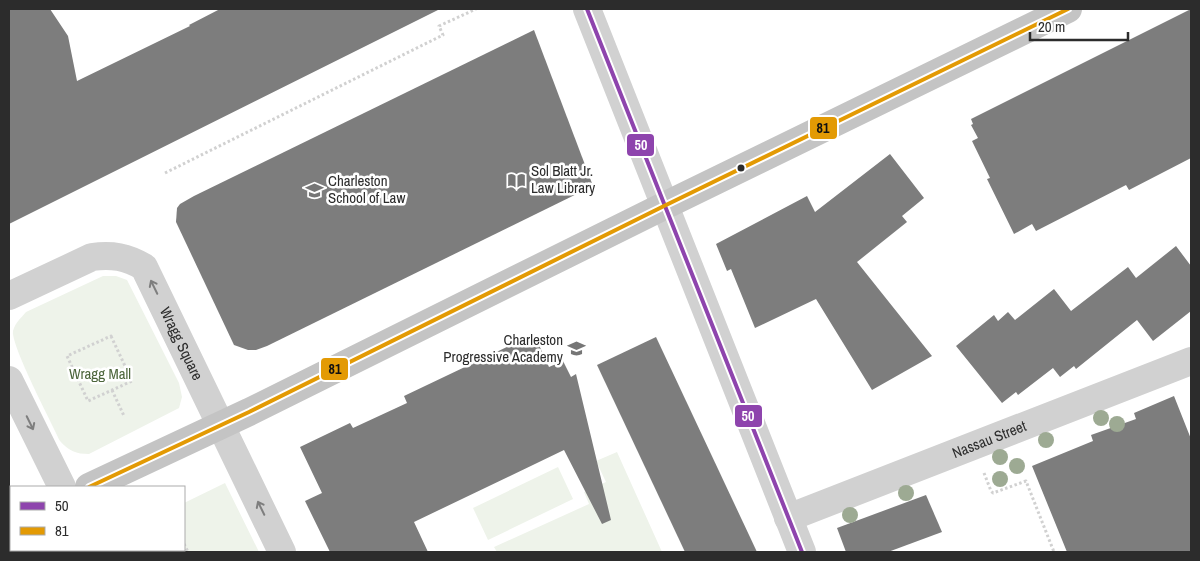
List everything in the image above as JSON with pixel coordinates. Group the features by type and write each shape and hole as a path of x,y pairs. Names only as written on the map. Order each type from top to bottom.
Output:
{"main road":[{"path":"91,486 220,426 1068,9"}],"street":[{"path":"587,9 802,552"},
{"name":"Wragg Square","path":"9,296 92,257 106,255 121,256 144,267 282,552"},
{"name":"Nassau Street","path":"788,518 1190,364"},
{"path":"9,380 62,486"}],"path":[{"path":"165,172 443,35 439,26 476,9"},
{"path":"111,336 132,381 112,390 88,401 68,356 111,336"},
{"path":"112,390 124,416"},
{"path":"982,469 993,492 1026,480 1054,552"}],"green space":[{"name":"Wragg Mall","path":"103,276 116,276 127,280 179,383 182,397 179,408 89,454 70,450 60,441 18,352 13,331 26,312"},
{"path":"617,452 662,552 497,552 494,547 589,504 584,492 606,482 596,461"},
{"path":"558,467 573,499 488,540 473,508"},
{"path":"225,483 259,552 112,551 185,551 185,503"}],"building":[{"path":"9,9 50,9 68,36 77,81 190,26 220,9 440,9 9,224"},
{"path":"1191,9 1191,158 1129,190 1126,185 1036,231 1032,224 1014,234 987,179 990,178 972,141 978,138 971,125 973,124 971,119"},
{"name":"Charleston School of Law","path":"534,30 593,186 267,346 256,350 248,350 234,345 176,222 177,208 180,204"},
{"path":"890,154 924,198 902,216 907,222 857,262 932,356 872,390 816,299 755,328 731,269 727,271 716,244 807,196 815,212"},
{"path":"1176,246 1191,266 1191,311 1153,341 1137,320 1076,369 1074,366 1060,377 1053,368 1018,395 1016,392 1002,403 956,346 994,315 998,321 1008,312 1015,320 1054,289 1071,311 1128,267 1136,278"},
{"path":"534,334 549,367 563,361 571,377 576,374 611,520 602,524 564,450 414,522 428,552 330,552 305,501 322,493 300,447 350,423 353,428 407,403 404,396"},
{"path":"656,337 757,552 685,552 597,365"},
{"path":"1174,396 1191,439 1191,552 1067,552 1032,466 1093,441 1091,435 1136,419 1134,413"},
{"path":"926,495 942,532 888,552 846,552 837,528"}],"transit line":[{"name":"50","path":"587,9 802,552"},
{"name":"81","path":"91,486 249,412 664,206 1068,9"}],"place":[{"name":"Sol Blatt Jr. Law Library","path":"517,180"},
{"name":"Charleston School of Law","path":"314,190"},
{"name":"Charleston Progressive Academy","path":"577,349"}]}
